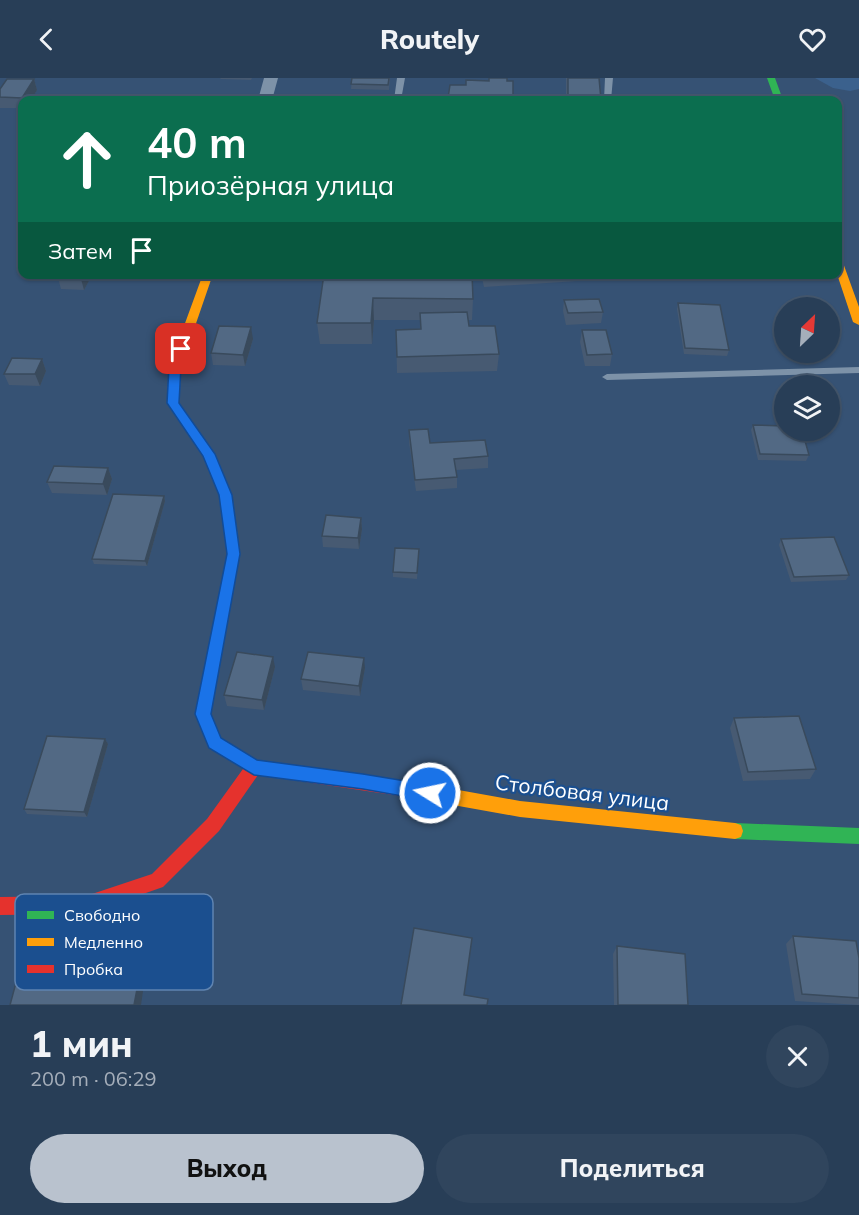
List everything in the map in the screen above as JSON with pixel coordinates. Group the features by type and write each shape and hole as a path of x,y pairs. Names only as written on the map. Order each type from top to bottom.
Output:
{"street":[{"path":"266,96 271,78"},
{"path":"771,78 778,96"},
{"path":"842,274 859,322"},
{"path":"173,403 175,367 206,279"},
{"path":"119,894 157,881 213,825 254,767"},
{"name":"Столбовая улица","path":"254,767 363,781 520,809 764,834 859,836"},
{"path":"0,906 15,906"}],"lane":[{"path":"398,96 401,78"},
{"path":"608,96 609,78"},
{"path":"607,377 859,370"},
{"path":"173,403 209,454 226,495 234,554 203,714 215,743 254,767"}],"water":[{"path":"815,78 859,78 859,89 850,91 833,88"}],"building":[{"path":"352,78 389,78 388,85 351,84"},
{"path":"489,78 507,78 507,81 513,81 513,96 448,96 450,85 466,85 466,80 489,81"},
{"path":"568,78 599,78 601,96 568,96"},
{"path":"7,79 34,79 23,96 18,98 0,97 0,89"},
{"path":"323,279 472,279 473,299 373,298 371,323 317,323"},
{"path":"599,299 603,312 568,313 564,300"},
{"path":"678,303 720,305 729,350 685,348"},
{"path":"467,312 469,326 495,326 499,354 397,357 396,330 421,329 420,313"},
{"path":"219,326 251,327 243,355 211,353"},
{"path":"582,330 606,330 612,354 587,355"},
{"path":"12,358 42,359 35,374 4,374"},
{"path":"753,425 774,426 774,441 805,441 809,455 760,454"},
{"path":"428,429 430,443 485,440 488,456 454,459 457,477 415,480 409,430"},
{"path":"54,466 108,468 103,484 47,482"},
{"path":"113,494 164,496 145,561 92,559"},
{"path":"326,515 361,518 358,538 322,536"},
{"path":"834,537 849,575 794,577 781,539"},
{"path":"395,548 419,549 417,573 393,572"},
{"path":"237,652 273,657 262,700 224,695"},
{"path":"308,652 364,658 359,686 301,679"},
{"path":"799,716 816,769 748,772 734,718"},
{"path":"47,736 105,739 84,812 24,809"},
{"path":"414,928 472,938 464,995 488,999 487,1005 401,1005"},
{"path":"793,936 856,941 859,958 859,998 802,994"},
{"path":"617,946 685,954 688,1005 618,1005"},
{"path":"15,986 15,990 137,990 134,1005 10,1005"}],"traffic: fast":[{"path":"771,78 778,96"},
{"path":"735,831 859,836"}],"traffic: slow":[{"path":"842,274 859,322"},
{"path":"173,403 175,367 206,279"},
{"path":"414,790 520,809 735,831"}],"traffic: jam":[{"path":"119,894 157,881 213,825 254,767 414,790"},
{"path":"0,906 15,906"}],"route":[{"path":"181,349 175,367 173,403 209,454 226,495 234,554 203,714 215,743 254,767 363,781 430,793"}]}
